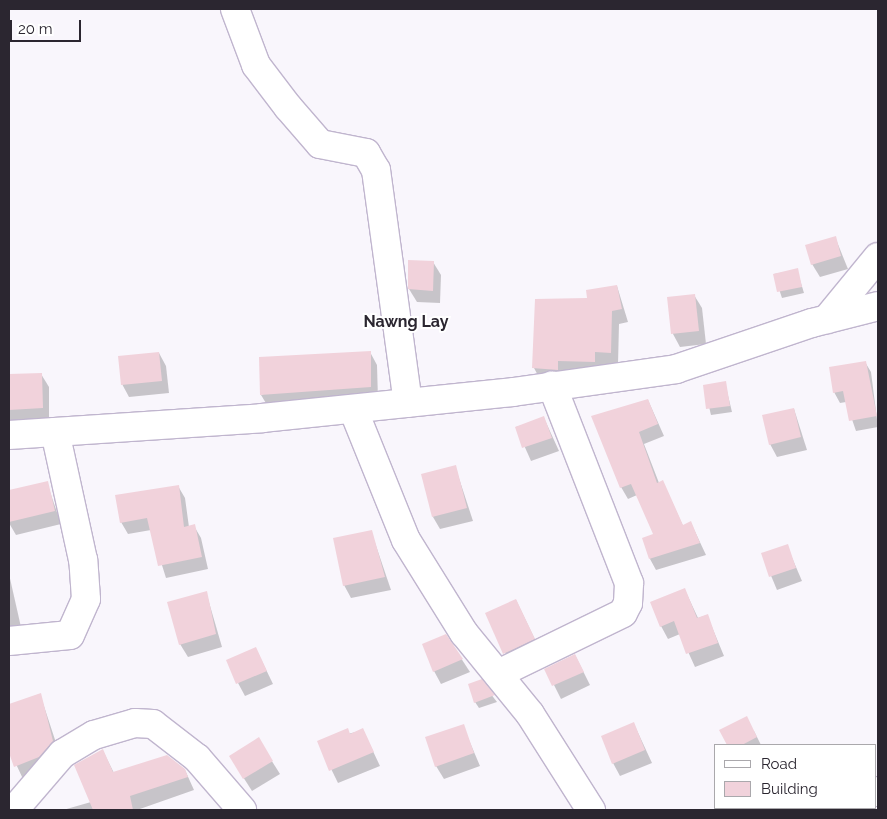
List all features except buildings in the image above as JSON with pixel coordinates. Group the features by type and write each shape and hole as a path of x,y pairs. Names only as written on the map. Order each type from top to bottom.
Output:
{"street":[{"path":"235,9 256,65 288,107 320,144 366,153 376,170 408,403"},
{"path":"827,319 878,257"},
{"path":"9,434 353,409 552,386 676,369 827,319 878,306"},
{"path":"498,674 623,613 628,603 628,583 552,386"},
{"path":"353,409 406,540 464,633 530,714 591,810"},
{"path":"9,641 70,635 86,599 83,560 55,432"},
{"path":"14,810 62,754 94,736 134,723 154,724 197,758 242,810"}],"district":[{"name":"Nawng Lay","path":"406,322"}]}
